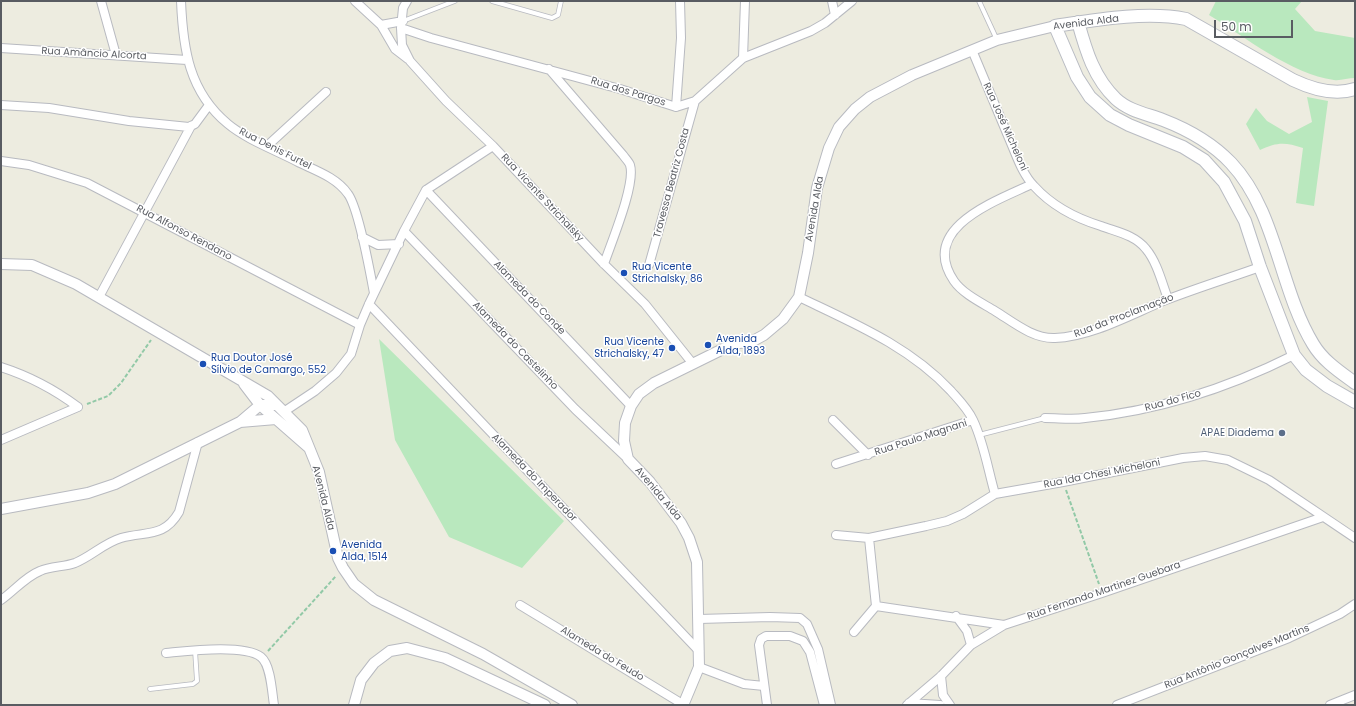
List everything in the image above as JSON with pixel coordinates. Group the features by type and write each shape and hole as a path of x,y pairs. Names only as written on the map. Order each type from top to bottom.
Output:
{"main road":[{"name":"Avenida Alda","path":"1055,26 1078,22 1162,16 1186,19 1308,87 1328,92 1349,91 1355,89"},
{"path":"1078,22 1089,59 1101,82 1117,100 1136,112 1191,132 1212,146 1227,159 1248,184 1260,209 1298,310 1314,344 1332,366 1355,383"},
{"path":"1055,26 1076,77 1090,97 1110,115 1129,125 1183,147 1204,160 1224,182 1245,221 1260,267 1294,355 1306,370 1327,386 1355,402"}],"street":[{"path":"101,1 116,54"},
{"name":"Rua Denis Furtel","path":"181,1 187,60 193,77 209,105 228,125 334,179 349,194 355,208 374,293"},
{"path":"355,1 381,25 395,49 410,61"},
{"path":"676,107 681,38 680,1"},
{"path":"743,58 744,1"},
{"path":"832,1 835,15"},
{"name":"Rua dos Pargos","path":"402,25 432,38 549,69 676,107 695,101 743,58 811,31 835,15 852,1"},
{"name":"Rua Vicente Strichalsky","path":"404,3 402,45 410,61 446,101 493,146 604,264 645,304 694,364"},
{"path":"381,25 402,25"},
{"name":"Avenida Alda","path":"683,704 699,667 697,562 689,538 672,510 628,459 624,441 625,423 631,406 639,394 654,383 727,347 739,343 751,342 764,335 783,319 799,297 808,253 817,188 829,148 839,127 855,109 870,97 912,75 972,50 997,40 1055,26"},
{"name":"Rua Amâncio Alcorta","path":"1,48 86,54 116,54 187,60"},
{"name":"Rua José Micheloni","path":"972,50 1020,163 1032,184 1049,202 1072,215 1101,226 1120,231 1134,239 1146,249 1168,299"},
{"path":"549,69 630,165 631,177 628,194 604,264"},
{"path":"267,146 326,92"},
{"name":"Travessa Beatriz Costa","path":"649,265 695,101"},
{"path":"1,105 49,108 129,120 191,126"},
{"path":"99,296 191,126 209,105"},
{"path":"1,509 88,493 115,484 240,422 260,404 281,408 315,391 336,373 351,354 360,325 374,293 426,190 493,146"},
{"name":"Rua Alfonso Rendano","path":"1,161 36,167 87,183 360,325"},
{"name":"Rua da Proclamação","path":"1032,184 972,214 954,230 945,247 946,264 954,281 970,295 1039,337 1067,338 1086,333 1168,299 1260,267"},
{"name":"Alameda do Conde","path":"426,190 631,406"},
{"name":"Alameda do Castelinho","path":"404,231 576,409 628,459"},
{"path":"362,238 378,245 399,244"},
{"path":"1,264 32,265 50,271 99,296 244,384"},
{"path":"799,297 880,336 901,348 943,382 964,405 973,420 979,435 995,494"},
{"name":"Alameda do Imperador","path":"369,304 699,651"},
{"name":"Rua do Fico","path":"1045,418 1084,418 1164,404 1233,383 1294,355"},
{"path":"1,368 20,374 56,391 78,407"},
{"name":"Avenida Alda","path":"244,384 256,388 281,408 302,430 319,472 332,534 343,568 354,584 374,600 483,654 572,705"},
{"name":"Avenida Alda","path":"244,384 260,404 308,447"},
{"path":"1,440 78,407"},
{"path":"240,422 276,419"},
{"name":"Rua Paulo Magnani","path":"834,420 868,455"},
{"name":"Rua Paulo Magnani","path":"836,464 868,455 973,420"},
{"path":"1,600 39,571 74,563 121,538 157,532 166,528 173,522 179,512 198,442"},
{"name":"Rua Ida Chesi Micheloni","path":"836,535 869,538 947,521 963,514 995,494 1184,458 1205,456 1228,460 1269,480 1355,538"},
{"name":"Rua Fernando Martinez Guebara","path":"908,704 941,676 971,645 1004,625 1102,593 1323,516"},
{"path":"854,632 876,606 869,538"},
{"name":"Alameda do Feudo","path":"520,604 683,704"},
{"name":"Rua Antônio Gonçalves Martins","path":"1117,705 1289,638 1340,614 1355,604"},
{"path":"876,606 956,616 1004,625"},
{"path":"956,616 967,631 971,645"},
{"path":"699,619 770,617 800,618 809,628 818,649 831,705"},
{"path":"765,703 759,646 761,639 766,636 790,636 803,641 810,652 824,705"},
{"path":"354,705 361,680 374,663 390,651 407,648 445,658 545,705"},
{"path":"166,653 195,650 246,651 262,658 267,666 274,705"},
{"path":"699,667 744,684 764,686"},
{"path":"941,676 943,695 950,705"},
{"path":"1330,705 1355,695"},
{"path":"908,704 940,705"}],"lane":[{"path":"402,25 456,1"},
{"path":"492,1 552,18 558,15 561,1"},
{"path":"979,1 997,40"},
{"path":"979,435 1045,418"},
{"path":"150,689 194,684 197,681 195,650"}],"path":[{"path":"78,407 108,396 121,384 157,330"},
{"path":"1063,482 1102,593"},
{"path":"262,658 343,568"}],"green space":[{"path":"1216,1 1302,1 1295,9 1315,31 1355,38 1355,78 1334,80 1318,76 1285,63 1209,15"},
{"path":"1307,97 1328,101 1314,206 1296,203 1303,148 1286,144 1276,144 1260,150 1246,124 1256,108 1267,121 1289,134 1312,122"},
{"path":"379,339 564,521 522,568 449,537 395,440"}],"place":[{"name":"Rua Vicente Strichalsky, 86","path":"624,273"},
{"name":"Avenida Alda, 1893","path":"708,345"},
{"name":"Rua Vicente Strichalsky, 47","path":"672,348"},
{"name":"Rua Doutor José Sílvio de Camargo, 552","path":"203,364"},
{"name":"APAE Diadema","path":"1282,433"},
{"name":"Avenida Alda, 1514","path":"333,551"}]}
